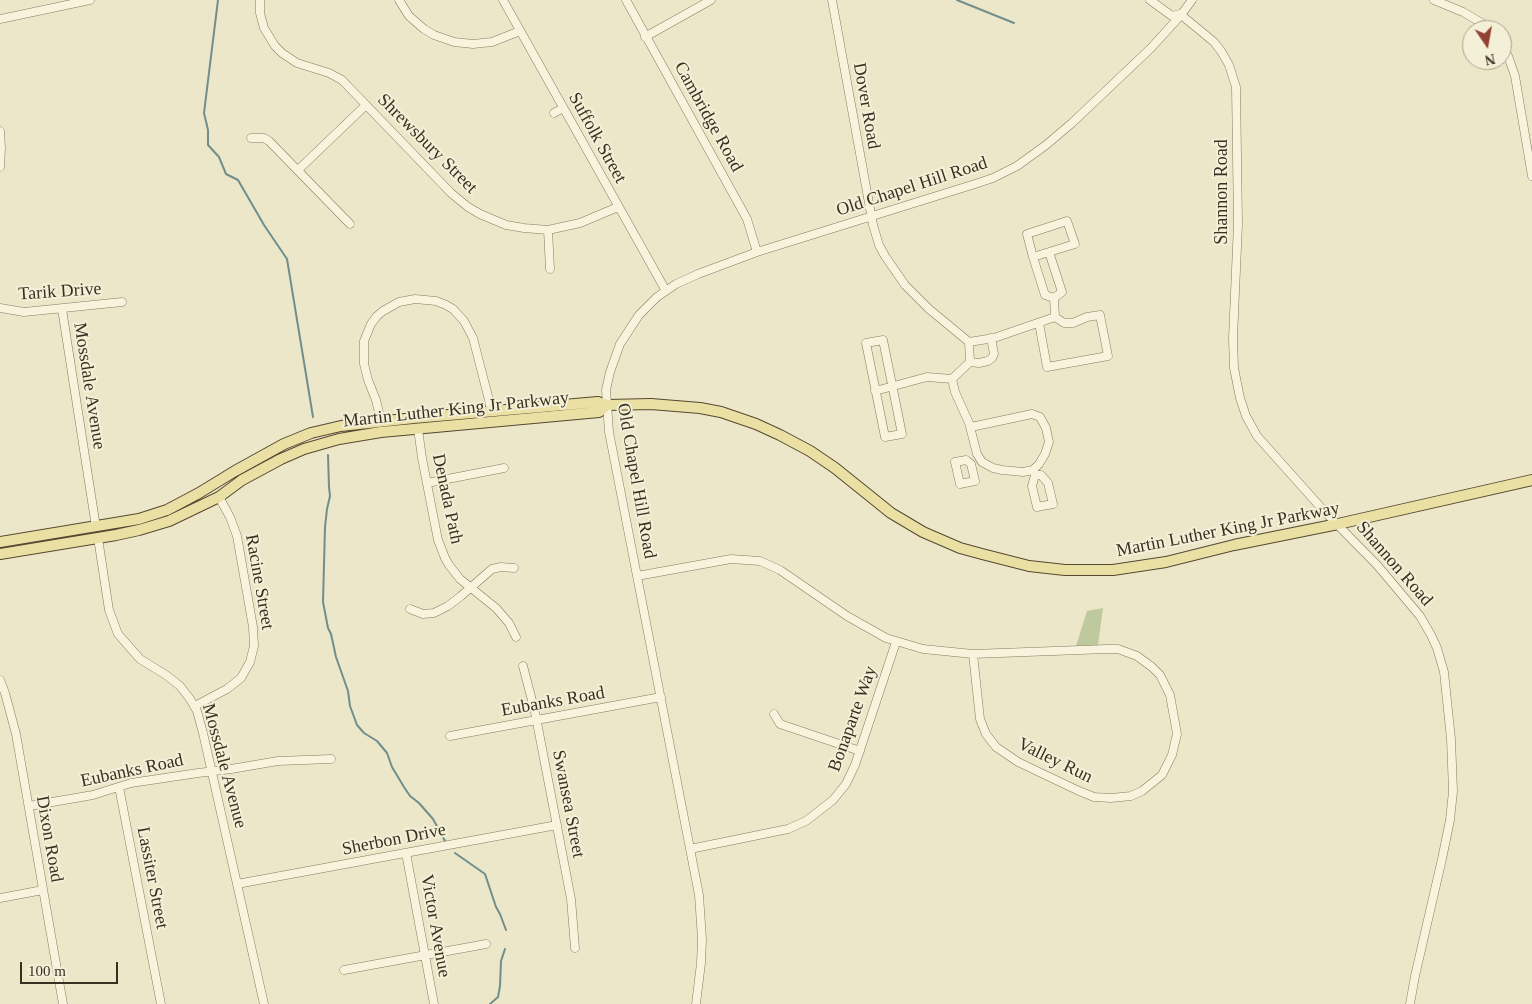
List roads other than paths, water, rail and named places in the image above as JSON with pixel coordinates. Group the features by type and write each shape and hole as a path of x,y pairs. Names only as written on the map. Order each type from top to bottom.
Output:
{"main road":[{"name":"Martin Luther King Jr Parkway","path":"0,554 97,533 167,510 199,494 234,471 312,433 341,426 380,421 598,402 607,405 651,404 700,408 722,412 756,424 810,451 835,468 892,513 923,532 960,548 1028,566 1065,570 1113,570 1166,562 1234,545 1338,524 1532,480"},
{"name":"Martin Luther King Jr Parkway","path":"0,542 140,530 170,521 219,497 242,480 266,466 304,449 339,439 370,433 600,412 607,405"}],"street":[{"path":"0,19 90,0"},
{"name":"Shrewsbury Street","path":"260,0 261,20 275,46 289,59 336,76 350,87 451,193 468,207 506,225 548,230 580,223 618,207"},
{"path":"399,0 409,16 424,29 434,35 454,42 473,44 492,42 520,31"},
{"name":"Suffolk Street","path":"502,0 666,291"},
{"name":"Cambridge Road","path":"626,0 747,219 757,252"},
{"path":"645,36 711,0"},
{"name":"Dover Road","path":"832,0 871,218 879,245 897,275 914,295 969,342"},
{"name":"Shannon Road","path":"1150,0 1172,16 1181,15 1206,34 1221,50 1229,65 1236,87 1238,224 1233,338 1234,368 1242,404 1251,425 1264,445 1377,565 1420,616 1437,648 1446,688 1454,791 1444,849 1410,1004"},
{"name":"Old Chapel Hill Road","path":"696,1004 702,939 699,895 609,432 606,390 620,344 639,315 657,297 676,284 712,268 757,252 871,218 993,178 1029,158 1046,146 1151,48 1192,0"},
{"path":"1434,0 1476,20"},
{"path":"1455,9 1459,0"},
{"path":"1512,67 1532,176"},
{"path":"298,170 366,105"},
{"path":"554,113 563,108"},
{"path":"0,131 2,148 0,167"},
{"path":"251,138 264,138 269,141 350,224"},
{"path":"1033,257 1074,244 1067,221 1027,234 1033,257 1045,295 1054,298"},
{"path":"548,230 550,269"},
{"path":"1049,252 1062,292 1054,298"},
{"path":"1039,323 1047,367 1108,356 1100,315 1064,324 1055,317 1054,298"},
{"path":"380,421 376,400 364,364 364,341 371,324 383,311 399,302 415,299 436,301 446,305 453,309 464,321 473,338 490,400 491,411"},
{"name":"Tarik Drive","path":"0,308 24,312 122,302"},
{"name":"Mossdale Avenue","path":"62,309 109,610 118,634 140,659 180,686 195,706 212,771 264,1004"},
{"path":"970,362 969,342 991,338 1055,317"},
{"path":"875,391 927,377 952,378 970,362 979,363 992,358 994,354 991,338"},
{"path":"883,340 902,434 885,437 875,391 866,343 883,340"},
{"path":"952,378 955,392 971,427 980,459 987,466 1002,470 1034,472 1045,454 1049,442 1046,428 1040,417 1032,414 971,427"},
{"name":"Denada Path","path":"418,429 427,483 442,549 454,572 496,608 509,623 516,636"},
{"path":"971,464 980,459"},
{"path":"427,483 504,468"},
{"name":"Racine Street","path":"195,706 227,689 241,678 250,662 254,646 253,627 237,536 230,517 219,497"},
{"name":"Valley Run","path":"637,576 731,559 760,561 780,570 872,632 896,642 936,651 973,654 1123,650 1152,666 1166,685 1171,700 1177,739 1172,755 1162,775 1131,796 1111,798 1089,795 1012,758 996,747 983,729 980,719 973,654"},
{"path":"410,609 423,614 434,613 448,606 492,570 501,566 514,568"},
{"name":"Bonaparte Way","path":"690,849 793,827 806,821 828,804 846,784 851,775 896,642"},
{"name":"Swansea Street","path":"522,666 537,720 573,910 575,948"},
{"name":"Dixon Road","path":"0,680 16,734 63,1004"},
{"name":"Eubanks Road","path":"450,736 661,697"},
{"path":"774,714 780,724 860,751"},
{"name":"Eubanks Road","path":"29,806 93,796 131,783 278,760 331,759"},
{"name":"Lassiter Street","path":"119,787 161,1004"},
{"name":"Sherbon Drive","path":"237,884 557,825"},
{"name":"Victor Avenue","path":"406,853 434,1004"},
{"path":"0,898 43,890"},
{"path":"344,970 486,944"}],"waterway":[{"path":"218,0 204,113 208,130 208,145 219,157 226,174 238,180 264,225 287,259 313,417"},
{"path":"957,0 1014,23"},
{"path":"328,455 330,496 325,527 323,602 336,657 348,691 350,706 357,725 364,733 377,741 387,753 392,767 404,787 410,796 433,819 445,841"},
{"path":"455,853 485,874 506,930"},
{"path":"490,1004 498,997 501,961 505,949"}]}
